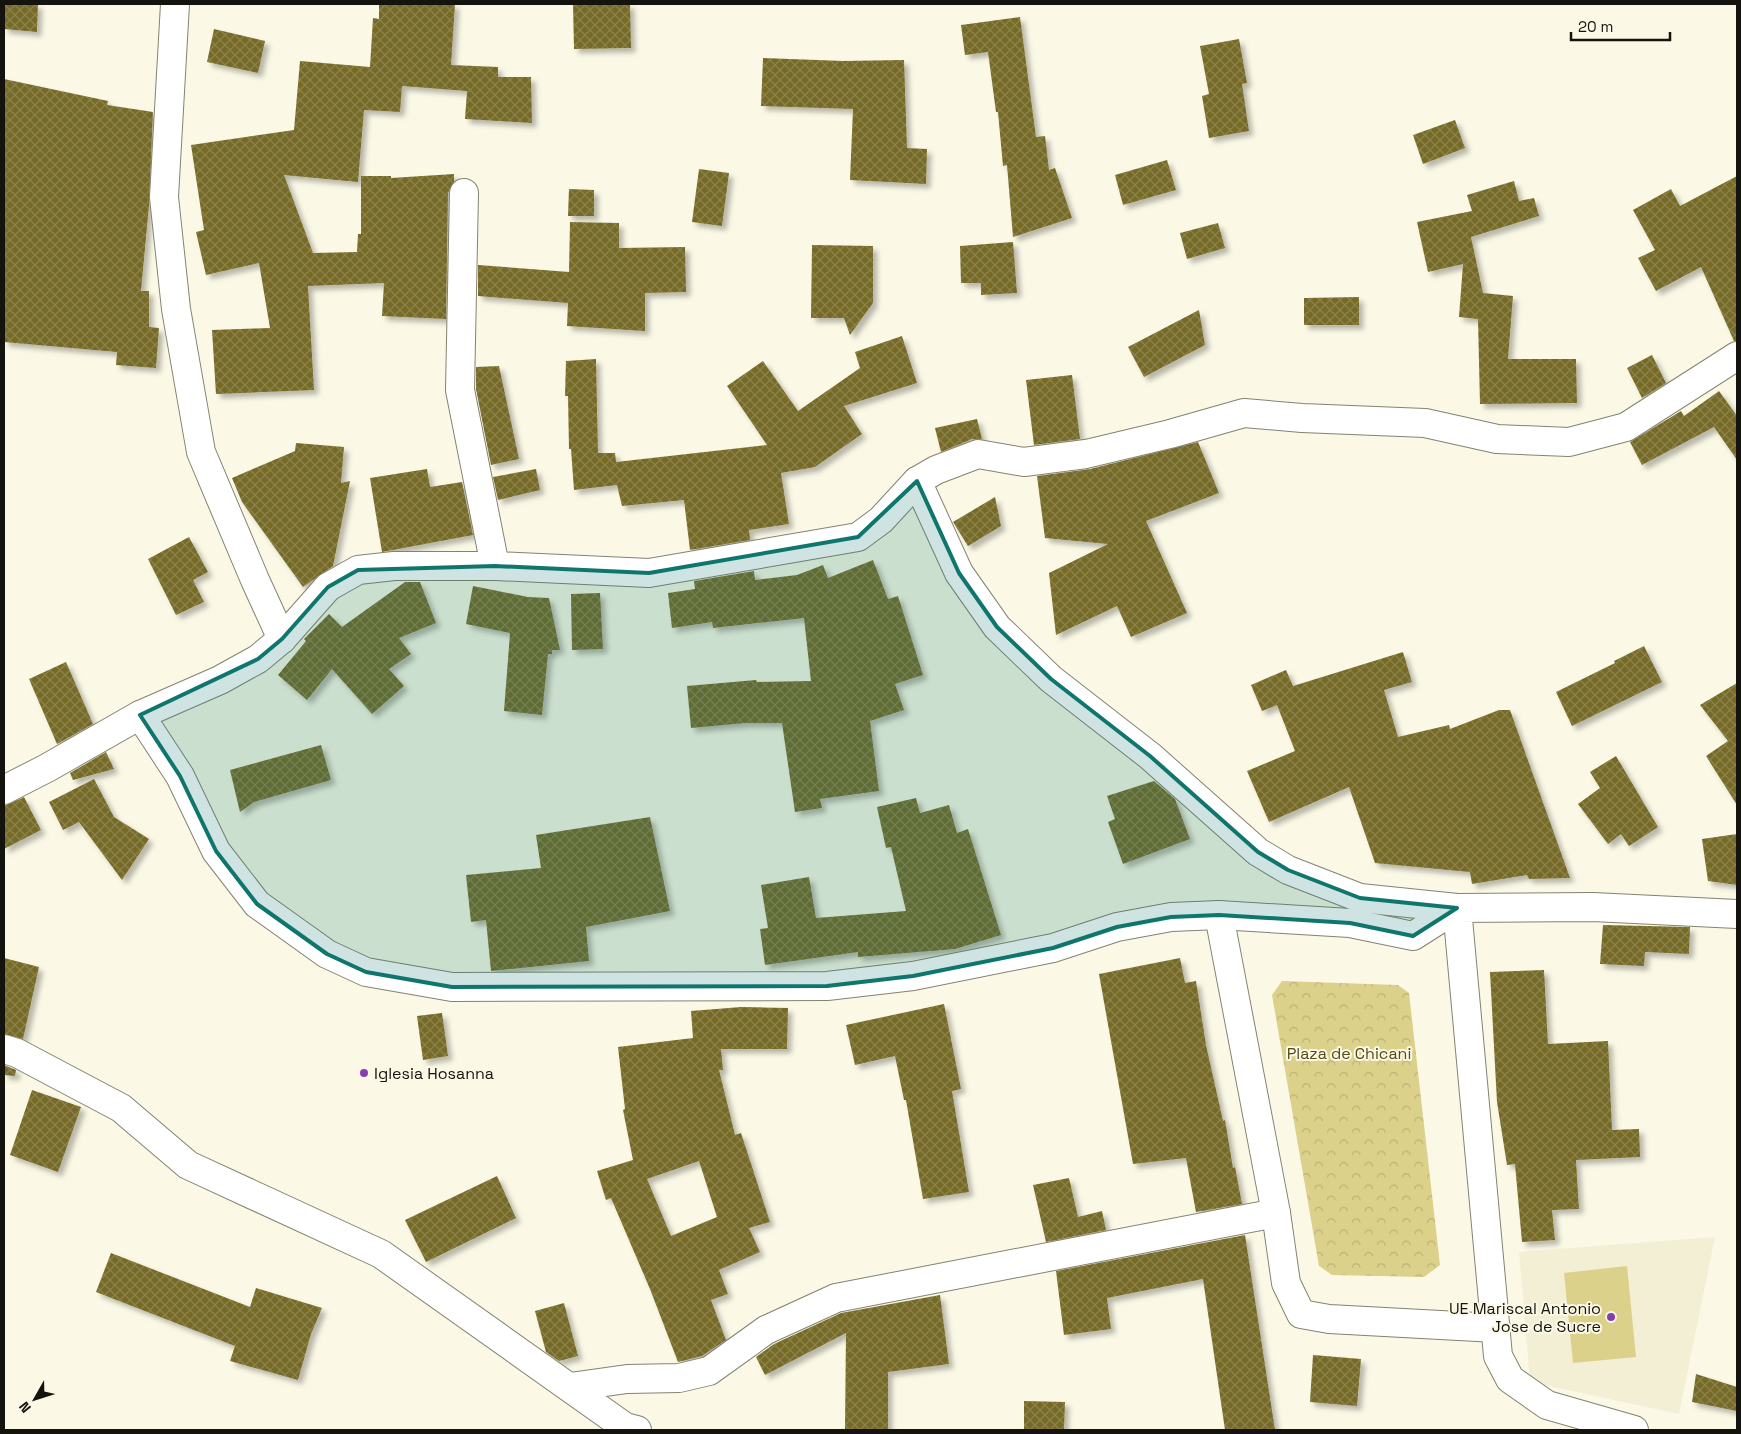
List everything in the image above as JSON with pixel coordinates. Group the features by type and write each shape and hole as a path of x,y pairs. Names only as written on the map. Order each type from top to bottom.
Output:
{"street":[{"path":"174,4 164,197 178,318 202,452 254,580 282,639"},
{"path":"464,193 460,390 495,566"},
{"path":"4,790 47,768 140,715 220,680 258,659 282,639 328,587 358,570 394,566 495,566 649,573 858,537 880,520 917,481 936,470 978,454 1024,462 1086,454 1170,434 1244,412 1302,418 1424,423 1497,439 1569,442 1626,427 1737,356"},
{"path":"917,481 958,572 997,627 1051,679 1150,756 1258,852 1288,870 1360,898 1457,908 1593,907 1737,914"},
{"path":"140,715 180,776 216,850 257,904 327,954 366,972 452,987 826,986 914,976 1054,948 1117,927 1171,917 1218,915 1350,923 1413,936 1457,908"},
{"path":"1457,908 1498,1356 1510,1379 1546,1405 1634,1430"},
{"path":"1218,915 1276,1213 1286,1283 1301,1314 1329,1319 1496,1328"},
{"path":"4,1048 121,1108 188,1165 381,1254 625,1427 637,1430"},
{"path":"570,1388 627,1379 679,1378 709,1371 766,1330 836,1298 1276,1213"}],"highlighted area":[{"path":"917,481 959,573 997,627 1051,679 1150,756 1258,852 1288,870 1360,898 1457,908 1413,936 1350,923 1219,915 1171,917 1117,927 1053,948 913,976 827,986 452,987 366,972 327,954 257,904 216,851 180,776 140,715 258,659 282,639 328,587 358,570 495,566 649,573 858,537"}],"shaded area":[{"name":"UE Mariscal Antonio Jose de Sucre","path":"1715,1237 1679,1414 1530,1382 1519,1252"}],"green space":[{"name":"Plaza de Chicani","path":"1282,981 1398,985 1409,993 1440,1265 1424,1277 1332,1275 1319,1266 1272,995"},
{"path":"1627,1266 1636,1357 1573,1363 1564,1273"}],"building":[{"path":"4,4 38,4 37,32 4,29"},
{"path":"379,4 455,4 451,65 498,67 498,77 531,77 532,123 465,119 467,91 402,86 400,112 364,110 358,182 284,175 313,253 357,252 358,234 361,234 361,176 391,176 391,178 454,174 454,182 448,193 446,319 382,316 384,283 308,286 314,390 216,394 212,330 270,328 259,263 206,275 196,232 204,230 191,145 294,130 300,61 370,67 373,18 379,19"},
{"path":"573,4 630,4 631,48 574,49"},
{"path":"1020,17 1036,137 1045,136 1049,170 1055,168 1072,218 1013,237 1007,165 1003,166 998,112 996,112 988,52 965,55 961,25"},
{"path":"214,29 265,41 258,73 207,62"},
{"path":"1239,39 1247,83 1242,84 1249,131 1209,138 1202,96 1209,94 1200,46"},
{"path":"763,58 843,61 904,60 907,148 927,149 926,184 850,180 853,109 761,106"},
{"path":"4,79 108,101 107,105 153,112 149,205 141,291 149,291 149,327 159,328 156,368 116,365 117,352 4,342"},
{"path":"1455,120 1465,148 1423,164 1413,135"},
{"path":"1167,160 1176,190 1123,205 1115,175"},
{"path":"699,169 729,173 722,226 692,222"},
{"path":"1737,176 1737,341 1734,341 1701,267 1656,291 1638,258 1655,250 1633,210 1671,189 1680,206"},
{"path":"1514,181 1519,201 1534,198 1539,216 1471,237 1483,293 1513,296 1508,359 1576,359 1577,403 1480,404 1478,319 1459,317 1463,264 1428,272 1417,222 1472,211 1467,195"},
{"path":"569,189 594,190 594,216 568,216"},
{"path":"570,222 619,223 619,248 685,247 686,292 645,293 645,331 567,326 568,303 478,296 478,265 569,272"},
{"path":"1218,223 1225,248 1187,259 1180,233"},
{"path":"1013,242 1017,293 981,295 981,283 961,283 960,246"},
{"path":"812,245 873,246 873,303 850,335 844,318 811,318"},
{"path":"1359,297 1359,325 1304,325 1304,298"},
{"path":"1199,310 1205,345 1144,377 1128,347"},
{"path":"902,336 917,383 844,406 862,434 815,467 781,473 789,524 749,530 750,540 690,550 684,500 622,506 617,485 574,490 571,449 569,449 568,396 565,396 566,361 596,359 598,453 615,453 616,462 767,445 727,386 763,361 798,411 860,368 855,352"},
{"path":"1652,355 1666,383 1642,398 1627,368"},
{"path":"499,366 519,459 491,465 476,389 476,367"},
{"path":"1072,375 1080,439 1034,445 1026,380"},
{"path":"1719,391 1737,416 1737,460 1714,427 1642,465 1630,442 1681,411 1684,416"},
{"path":"977,419 982,439 972,439 941,452 935,428"},
{"path":"1198,442 1219,493 1146,521 1187,613 1131,637 1117,606 1056,635 1049,573 1108,544 1045,538 1037,476 1090,469"},
{"path":"296,443 344,447 341,483 350,481 333,566 303,587 242,502 232,478 295,451"},
{"path":"427,469 430,487 462,482 473,535 382,552 370,478"},
{"path":"536,469 540,490 498,500 493,477"},
{"path":"995,497 1001,526 968,546 953,522"},
{"path":"189,537 208,572 193,580 204,602 176,615 148,559"},
{"path":"873,560 888,599 898,596 923,675 895,684 904,710 870,721 879,791 820,799 822,808 795,812 782,723 745,723 691,728 687,686 756,680 757,682 811,681 804,618 713,628 712,622 672,628 668,593 695,589 694,581 754,571 755,580 797,575 823,565 828,578"},
{"path":"405,582 420,582 436,623 399,638 411,654 389,669 404,686 372,714 332,669 307,700 278,675 306,641 304,639 329,614 342,627"},
{"path":"473,586 528,597 549,598 560,650 552,650 552,654 548,654 542,715 504,711 510,633 466,624"},
{"path":"600,593 603,649 572,650 571,594"},
{"path":"1644,646 1662,682 1572,726 1556,692 1615,663 1614,661"},
{"path":"1403,652 1412,682 1384,690 1398,737 1449,725 1450,729 1499,710 1510,710 1570,878 1529,879 1527,875 1472,884 1470,872 1375,863 1349,787 1269,822 1247,771 1295,751 1277,705 1262,711 1251,685 1286,670 1293,686"},
{"path":"66,662 93,724 57,744 29,679"},
{"path":"1737,683 1737,805 1706,756 1728,741 1700,705"},
{"path":"321,745 331,780 254,802 240,812 230,770"},
{"path":"106,752 114,769 73,780 70,773"},
{"path":"1616,756 1658,827 1629,846 1621,834 1608,844 1578,804 1600,788 1590,772"},
{"path":"94,779 114,817 149,839 122,880 79,822 63,830 49,802"},
{"path":"1154,781 1175,799 1190,839 1123,864 1108,822 1115,819 1107,796"},
{"path":"24,797 41,830 4,849 4,806"},
{"path":"916,798 920,813 949,805 957,833 968,829 1001,935 955,949 858,957 858,952 765,965 760,929 768,928 761,885 809,877 816,918 906,911 891,847 886,848 877,807"},
{"path":"650,817 670,911 586,927 589,961 491,971 486,920 471,922 466,875 541,868 536,835"},
{"path":"1737,834 1737,885 1708,881 1702,839"},
{"path":"1603,925 1690,927 1689,954 1645,952 1644,966 1600,964"},
{"path":"4,958 39,967 23,1039 4,1034"},
{"path":"1180,958 1185,983 1196,981 1206,1045 1223,1121 1225,1120 1233,1168 1235,1167 1242,1204 1196,1212 1186,1158 1133,1164 1099,974"},
{"path":"1544,970 1548,1044 1608,1041 1612,1130 1639,1129 1640,1157 1576,1160 1579,1209 1552,1210 1555,1240 1522,1242 1515,1164 1507,1165 1497,1102 1490,972"},
{"path":"944,1004 961,1089 952,1091 969,1192 923,1199 906,1100 904,1100 895,1056 855,1065 846,1025"},
{"path":"741,1007 788,1008 787,1049 721,1049 723,1070 719,1070 735,1135 741,1133 770,1222 749,1228 760,1252 719,1270 728,1294 711,1300 726,1340 702,1356 678,1362 650,1289 611,1198 606,1200 597,1171 633,1160 623,1110 625,1109 618,1047 693,1038 691,1011","holes":["699,1161 717,1217 671,1236 647,1179"]},
{"path":"442,1013 448,1056 423,1060 417,1016"},
{"path":"4,1065 16,1070 15,1076 4,1075"},
{"path":"32,1090 81,1107 58,1172 10,1155"},
{"path":"497,1176 516,1218 426,1262 405,1220"},
{"path":"1069,1178 1078,1217 1102,1211 1106,1230 1046,1242 1033,1185"},
{"path":"1245,1235 1275,1430 1225,1430 1203,1279 1107,1298 1111,1329 1064,1335 1056,1271"},
{"path":"111,1253 250,1307 256,1288 322,1308 311,1334 298,1380 230,1361 235,1346 96,1292"},
{"path":"940,1295 949,1364 888,1372 888,1430 845,1430 846,1333 765,1375 756,1357 774,1344 841,1313"},
{"path":"564,1303 578,1356 559,1361 546,1352 535,1311"},
{"path":"1313,1355 1361,1359 1357,1406 1310,1402"},
{"path":"1696,1374 1737,1387 1737,1411 1692,1402"},
{"path":"1024,1401 1065,1402 1064,1430 1024,1430"}],"place":[{"name":"Iglesia Hosanna","path":"364,1073"},
{"name":"UE Mariscal Antonio Jose de Sucre","path":"1611,1317"}]}
